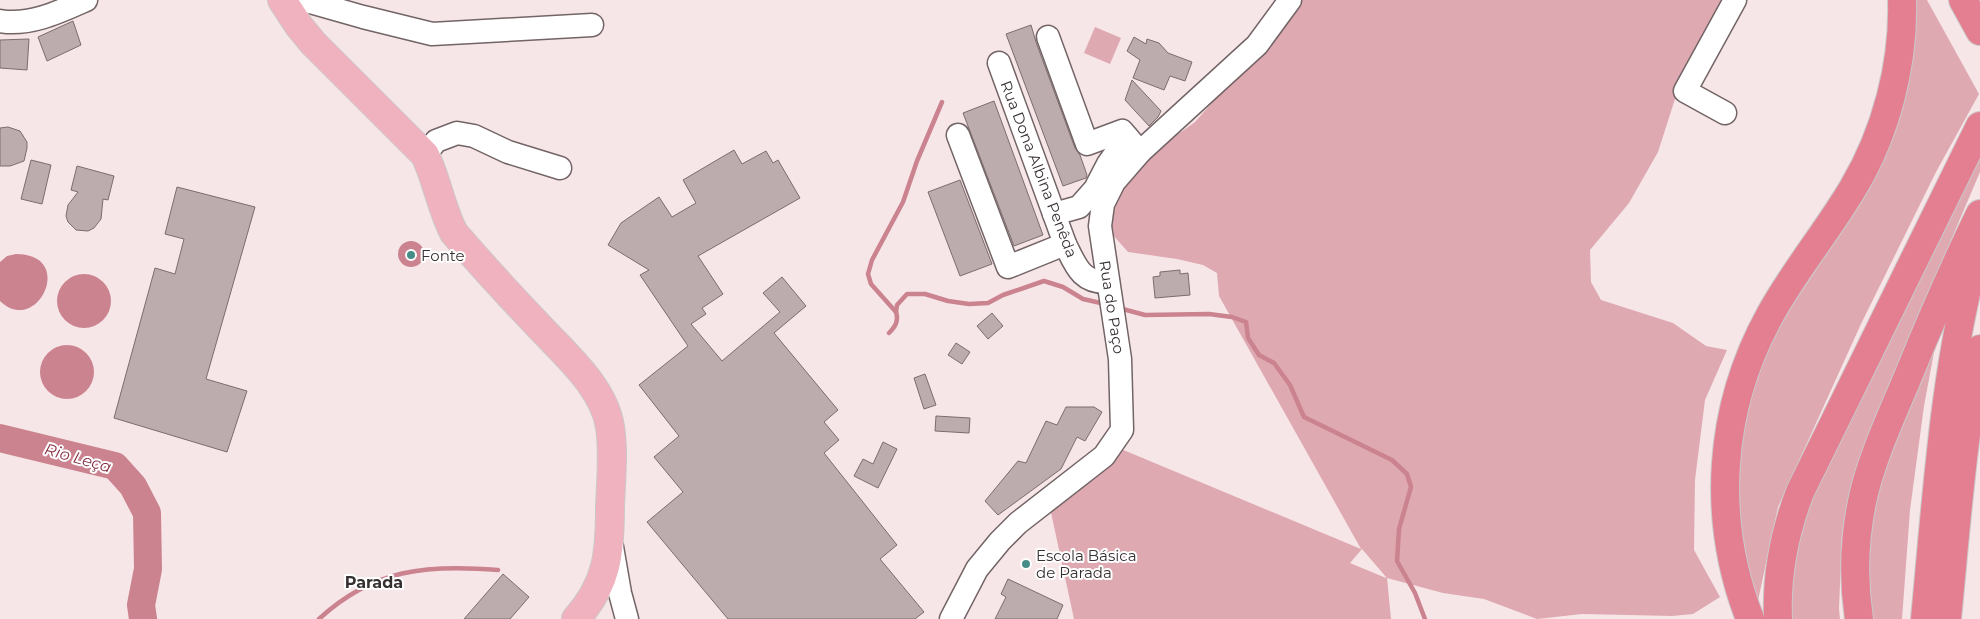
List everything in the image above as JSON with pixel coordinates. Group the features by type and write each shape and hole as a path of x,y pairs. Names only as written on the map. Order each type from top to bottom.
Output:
{"highway":[{"path":"1750,619 1738,581 1726,522 1726,461 1729,430 1736,400 1757,342 1770,315 1854,187 1874,146 1889,102 1896,71 1900,42 1902,0"},
{"path":"1963,0 1980,31"},
{"path":"1778,619 1778,585 1781,554 1789,522 1800,492 1980,126"},
{"path":"1858,619 1855,598 1854,552 1862,501 1879,446 1930,323 1980,214"},
{"path":"1925,619 1940,449 1954,359 1972,267 1980,238"},
{"path":"1947,619 1963,455 1980,349"}],"main road":[{"path":"282,0 313,43 425,155 431,167 447,220 454,233 538,326 582,371 604,406 610,426 610,538 603,575 583,611"}],"street":[{"path":"0,21 11,23 44,18 86,0"},
{"path":"304,0 432,34 592,25"},
{"name":"Rua do Paço","path":"951,619 977,569 1000,541 1018,523 1104,456 1122,430 1120,359 1100,226 1103,204 1134,144 1256,45 1290,0"},
{"path":"1725,113 1685,91 1735,0"},
{"path":"1048,37 1087,144 1122,131 1134,144 1108,164 1096,188 1079,208 1054,214"},
{"name":"Rua Dona Albina Penêda","path":"999,63 1065,244 1079,271 1087,278 1098,282 1110,290"},
{"path":"425,155 436,141 457,133 474,136 508,152 560,168"},
{"path":"958,135 1008,267 1065,244"},
{"path":"610,538 620,593 627,619"},
{"path":"583,611 607,607 620,619"}],"shaded area":[{"path":"1302,0 1726,0 1675,99 1658,152 1629,203 1590,250 1591,282 1601,300 1673,323 1706,346 1727,350 1705,400 1695,480 1694,550 1720,597 1693,614 1672,616 1582,614 1537,619 1484,599 1443,593 1387,578 1391,619 1074,619 1050,508 1121,449 1361,549 1219,296 1217,273 1203,265 1128,252 1112,234 1110,225 1117,201 1138,163 1195,122","holes":["1362,549 1386,578 1350,563"]},
{"path":"1909,0 1927,0 1979,94 1936,172 1861,324 1778,507 1756,610 1735,525 1735,459 1747,398 1764,353 1788,312 1855,211 1885,157 1902,99"},
{"path":"1095,27 1121,38 1110,64 1084,53"},
{"path":"1980,152 1980,172 1857,469 1842,534 1840,619 1788,619 1798,527"},
{"path":"411,241 420,245 424,254 420,263 411,267 402,263 398,254 402,245"},
{"path":"16,254 34,257 44,266 48,278 45,291 37,302 27,309 14,309 0,301 0,262 7,256"},
{"path":"84,274 94,276 103,282 109,291 111,301 109,311 103,320 94,326 84,328 74,326 65,320 59,311 57,301 59,291 65,282 74,276"},
{"path":"1937,336 1924,406 1910,510 1902,619 1869,619 1863,561 1869,508"},
{"path":"67,345 77,347 86,353 92,362 94,372 92,382 86,391 77,397 67,399 57,397 48,391 42,382 40,372 42,362 48,353 57,347"}],"building":[{"path":"73,21 81,45 47,61 38,37"},
{"path":"1031,25 1075,148 1080,155 1087,175 1086,178 1063,186 1006,34"},
{"path":"1134,37 1146,44 1147,39 1159,43 1168,53 1192,62 1185,81 1170,76 1164,90 1133,78 1140,60 1127,51"},
{"path":"29,39 27,70 0,68 0,40"},
{"path":"1132,80 1161,111 1149,126 1125,100"},
{"path":"994,101 1043,235 1014,246 963,113"},
{"path":"8,127 20,131 27,142 27,148 24,161 10,166 0,166 0,128"},
{"path":"734,150 742,164 766,151 773,163 778,160 800,198 698,256 723,294 702,308 706,314 691,324 722,361 780,312 763,293 782,277 806,306 774,333 838,410 824,422 839,440 824,453 897,545 880,559 924,612 915,619 728,619 647,522 683,492 654,457 679,436 639,385 688,346 640,275 649,270 608,245 621,223 659,197 672,217 696,203 683,180"},
{"path":"31,160 51,165 42,204 21,199"},
{"path":"77,166 114,176 108,200 103,199 101,219 94,228 88,231 76,230 68,222 66,216 68,205 78,192 71,190"},
{"path":"960,180 992,264 960,276 928,192"},
{"path":"177,187 255,207 206,379 247,391 227,452 114,418 155,268 175,274 184,239 165,234"},
{"path":"1180,270 1180,274 1188,273 1190,295 1155,298 1153,277 1160,276 1160,272"},
{"path":"992,313 1003,326 988,339 977,326"},
{"path":"956,343 970,352 962,364 948,355"},
{"path":"925,374 936,405 924,409 914,378"},
{"path":"1066,407 1094,407 1102,412 1085,441 1077,437 1061,469 998,515 985,501 1018,461 1026,463 1046,421 1057,425"},
{"path":"936,416 970,418 969,433 935,431"},
{"path":"883,442 897,449 878,488 854,476 863,459 873,464"},
{"path":"503,574 529,597 510,619 464,619"},
{"path":"1008,579 1063,605 1057,619 995,619 1006,597 1001,594"}],"waterway":[{"path":"889,333 896,324 896,312 871,284 868,274 872,260 903,202 917,161 942,102"},
{"path":"896,312 897,305 907,294 925,294 948,301 969,304 988,303 1003,295 1044,281 1063,287 1083,299 1105,304"},
{"path":"1119,308 1145,315 1209,314 1232,317 1246,322 1248,338 1259,355 1274,363 1290,385 1304,417 1392,460 1407,474 1411,487 1399,529 1397,561 1415,593 1425,619"},
{"name":"Rio Leça","path":"0,438 115,466 133,486 147,513 148,569 141,605 143,619"},
{"path":"319,619 339,602 360,589 402,574 448,568 498,570"}],"place":[{"name":"Fonte","path":"411,255"},
{"name":"Escola Básica de Parada","path":"1026,564"}],"district":[{"name":"Parada","path":"374,582"}]}
